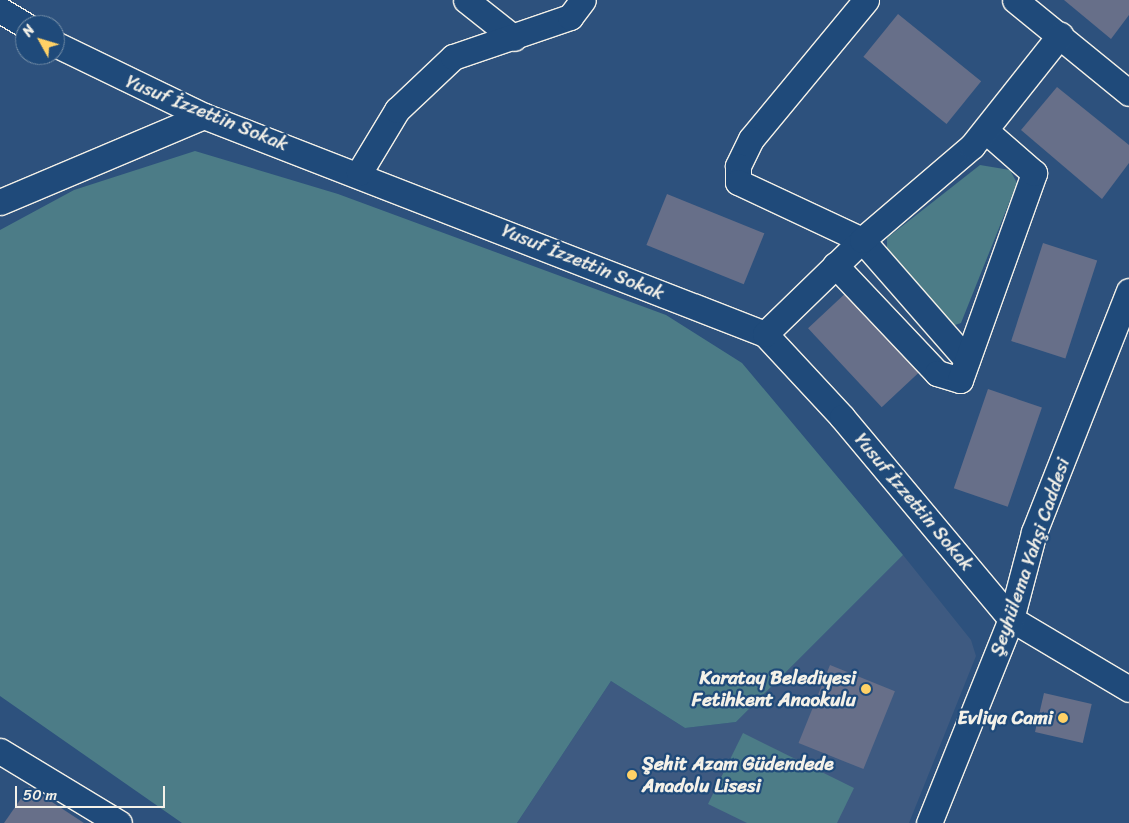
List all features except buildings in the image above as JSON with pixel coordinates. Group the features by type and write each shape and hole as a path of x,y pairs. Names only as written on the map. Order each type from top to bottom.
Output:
{"street":[{"path":"466,0 514,38"},
{"path":"359,173 397,110 453,57 514,38 570,17 583,0"},
{"path":"866,0 751,139 737,171 738,182 862,240 967,360"},
{"path":"1015,0 1129,93"},
{"path":"0,10 15,19"},
{"path":"765,334 862,240 986,131 1060,35"},
{"name":"Yusuf İzzettin Sokak","path":"65,49 204,116 359,173 765,334 842,417 1011,619 1129,689"},
{"path":"0,202 204,116"},
{"path":"835,265 937,373 960,380 1034,173 986,131"},
{"name":"Şeyhülema Yahşi Caddesi","path":"929,823 1011,619 1034,532 1129,291"},
{"path":"0,751 120,823"}],"shaded area":[{"path":"903,555 971,640 976,656 909,823 517,823 611,681 685,728 736,722"}],"green space":[{"path":"195,151 338,194 666,315 742,363 903,555 736,722 685,728 611,681 517,823 182,823 0,696 0,230 74,190"},
{"path":"980,165 1010,170 1017,183 961,323 952,326 887,255 887,238"},
{"path":"743,733 854,788 837,823 747,823 708,804"}],"place":[{"name":"Karatay Belediyesi Fetihkent Anaokulu","path":"866,689"},
{"name":"Evliya Cami","path":"1063,718"},
{"name":"Şehit Azam Güdendede Anadolu Lisesi","path":"632,775"}]}
